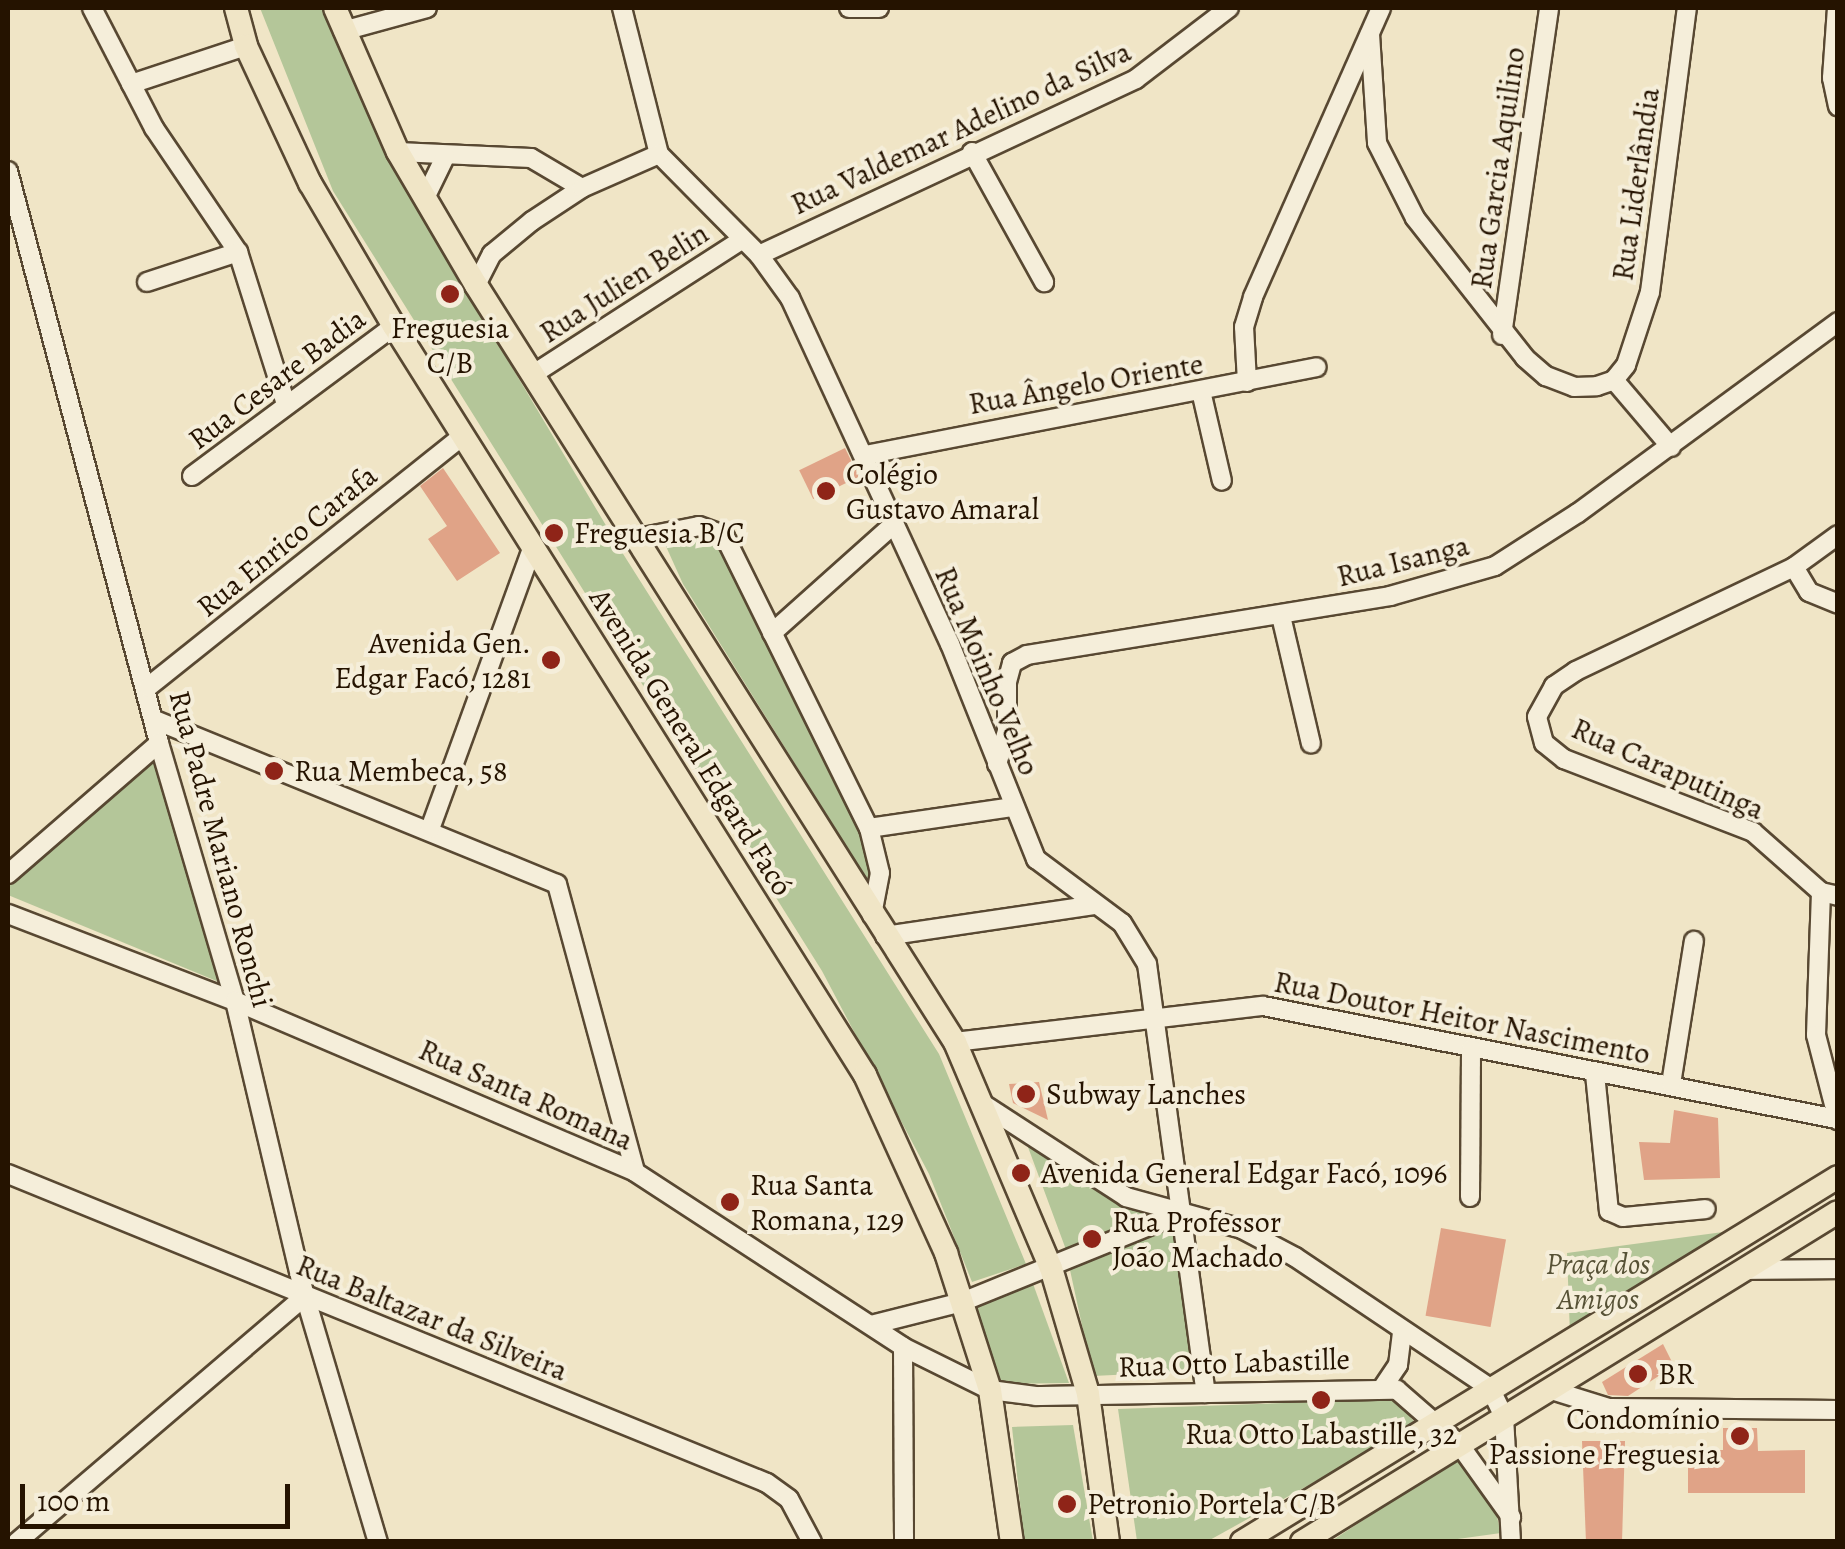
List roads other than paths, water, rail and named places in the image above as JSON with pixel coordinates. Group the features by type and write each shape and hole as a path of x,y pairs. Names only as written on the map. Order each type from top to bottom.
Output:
{"main road":[{"name":"Avenida General Edgard Facó","path":"236,8 246,46 310,183 460,438 865,1075 962,1302 990,1390 1012,1542"},
{"name":"Avenida General Edgard Facó","path":"335,8 398,152 476,285 954,1042 1051,1268 1088,1394 1108,1542"},
{"path":"1242,1542 1838,1177"},
{"path":"1302,1542 1838,1212"}],"street":[{"path":"92,8 130,84 238,252 286,404"},
{"path":"343,30 427,8"},
{"path":"476,285 492,254 582,188 659,154 622,8"},
{"path":"849,8 878,8"},
{"name":"Rua Valdemar Adelino da Silva","path":"758,255 972,152 1136,79 1230,8"},
{"path":"1247,382 1244,327 1254,296 1380,8"},
{"name":"Rua Garcia Aquilino","path":"1502,336 1549,8"},
{"name":"Rua Liderlândia","path":"1614,380 1626,365 1650,292 1687,8"},
{"path":"1837,8 1832,78 1838,106"},
{"path":"1370,34 1372,110 1392,180 1502,336 1546,376 1574,386 1614,380 1671,447"},
{"path":"130,84 246,46"},
{"path":"398,152 531,158 582,188"},
{"path":"972,152 1044,282"},
{"name":"Rua Moinho Velho","path":"659,154 758,255 790,298 864,455 1036,859 1136,940 1156,1020 1206,1394"},
{"path":"425,198 445,157"},
{"name":"Rua Padre Mariano Ronchi","path":"8,171 148,687 159,743 236,1001 305,1296 378,1542"},
{"name":"Rua Julien Belin","path":"535,373 744,240"},
{"path":"146,282 238,252"},
{"path":"459,256 492,254"},
{"name":"Rua Isanga","path":"997,764 1007,732 1007,682 1012,663 1027,655 1281,616 1450,583 1495,566 1671,447 1838,322"},
{"name":"Rua Cesare Badia","path":"192,476 394,326"},
{"name":"Rua Ângelo Oriente","path":"864,455 1316,367"},
{"path":"1201,392 1222,482"},
{"name":"Rua Enrico Carafa","path":"148,687 460,438"},
{"path":"772,633 894,524"},
{"path":"638,538 699,526 724,535 869,828 880,874 872,915"},
{"name":"Rua Caraputinga","path":"1829,894 1753,832 1564,759 1544,743 1536,717 1554,686 1609,651 1794,567 1838,535"},
{"path":"430,830 532,548"},
{"path":"1794,567 1808,592 1838,604"},
{"path":"1281,616 1311,744"},
{"path":"156,720 556,884 635,1172"},
{"path":"8,874 159,743"},
{"path":"869,828 1013,807"},
{"path":"1829,894 1816,1035 1836,1113"},
{"path":"885,936 1096,905"},
{"name":"Rua Santa Romana","path":"8,914 236,1001 635,1172 903,1347 990,1390"},
{"path":"1671,1084 1694,941"},
{"name":"Rua Doutor Heitor Nascimento","path":"954,1042 1263,1006 1595,1074 1836,1113"},
{"path":"1470,1198 1472,1049"},
{"path":"1595,1074 1609,1211 1623,1217 1706,1209"},
{"path":"983,1104 1102,1184 1180,1214 1260,1238 1490,1388 1504,1417 1511,1542"},
{"name":"Rua Baltazar da Silveira","path":"8,1174 767,1482 789,1499 812,1542"},
{"path":"872,1325 962,1302 1180,1214"},
{"path":"1743,1270 1838,1269"},
{"path":"17,1542 305,1296"},
{"path":"1383,1386 1398,1365 1402,1334"},
{"path":"903,1347 904,1542"},
{"name":"Rua Otto Labastille","path":"990,1390 1206,1394 1383,1386 1410,1398 1459,1444 1511,1517"},
{"path":"1548,1389 1609,1408 1838,1410"}],"place":[{"name":"Freguesia C/B","path":"450,294"},
{"name":"Colégio Gustavo Amaral","path":"826,491"},
{"name":"Freguesia B/C","path":"554,533"},
{"name":"Avenida Gen. Edgar Facó, 1281","path":"551,660"},
{"name":"Rua Membeca, 58","path":"274,771"},
{"name":"Subway Lanches","path":"1026,1094"},
{"name":"Avenida General Edgar Facó, 1096","path":"1021,1173"},
{"name":"Rua Santa Romana, 129","path":"730,1202"},
{"name":"Rua Professor João Machado","path":"1092,1239"},
{"name":"BR","path":"1638,1374"},
{"name":"Rua Otto Labastille, 32","path":"1321,1400"},
{"name":"Condomínio Passione Freguesia","path":"1740,1436"},
{"name":"Petronio Portela C/B","path":"1067,1504"}],"park label":[{"name":"Praça dos Amigos","path":"1598,1281"}]}
